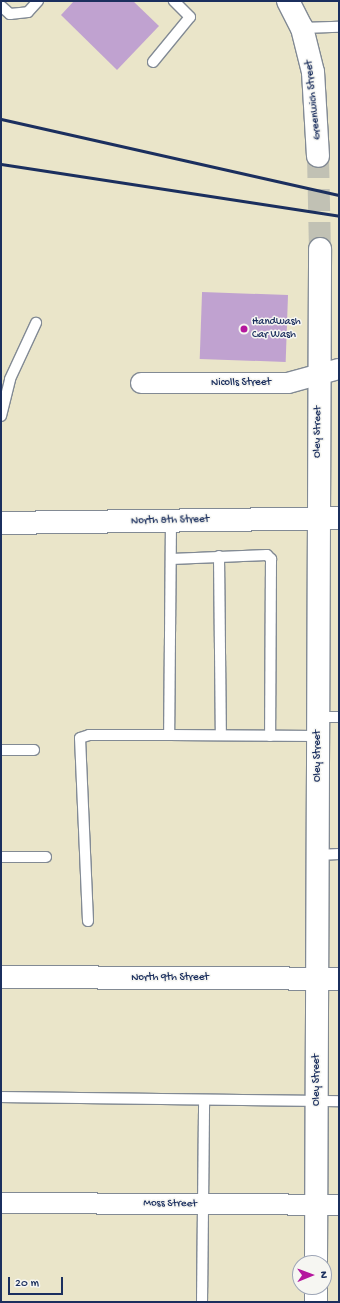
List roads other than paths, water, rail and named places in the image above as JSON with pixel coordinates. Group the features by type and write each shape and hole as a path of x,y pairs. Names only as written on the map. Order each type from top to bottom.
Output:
{"street":[{"name":"Greenwich Street","path":"288,1 302,28 313,72 318,156"},
{"name":"Oley Street","path":"316,1255 317,1101 328,979 318,855 317,518 329,372 320,249"},
{"name":"Nicolls Street","path":"141,383 288,383 329,372"},
{"name":"North 8th Street","path":"1,523 339,518"},
{"name":"North 9th Street","path":"1,977 328,979"},
{"name":"Moss Street","path":"1,1202 203,1205 339,1205"}],"lane":[{"path":"1,6 10,14 28,12 38,1"},
{"path":"153,62 190,17 174,1"},
{"path":"302,28 339,27"},
{"path":"1,416 10,379 36,323"},
{"path":"169,735 171,521"},
{"path":"171,559 267,555 271,559 270,736"},
{"path":"219,556 221,734"},
{"path":"88,920 80,738 88,735 221,734 270,736 318,727 339,717"},
{"path":"1,750 34,750"},
{"path":"318,855 339,854"},
{"path":"1,857 46,857"},
{"path":"1,1097 339,1101"},
{"path":"202,1302 204,1100"}],"tunnel":[{"path":"318,156 320,249"}],"railway":[{"path":"1,119 339,195"},
{"path":"1,164 339,216"}],"place":[{"name":"Handwash Car Wash","path":"244,329"}]}
